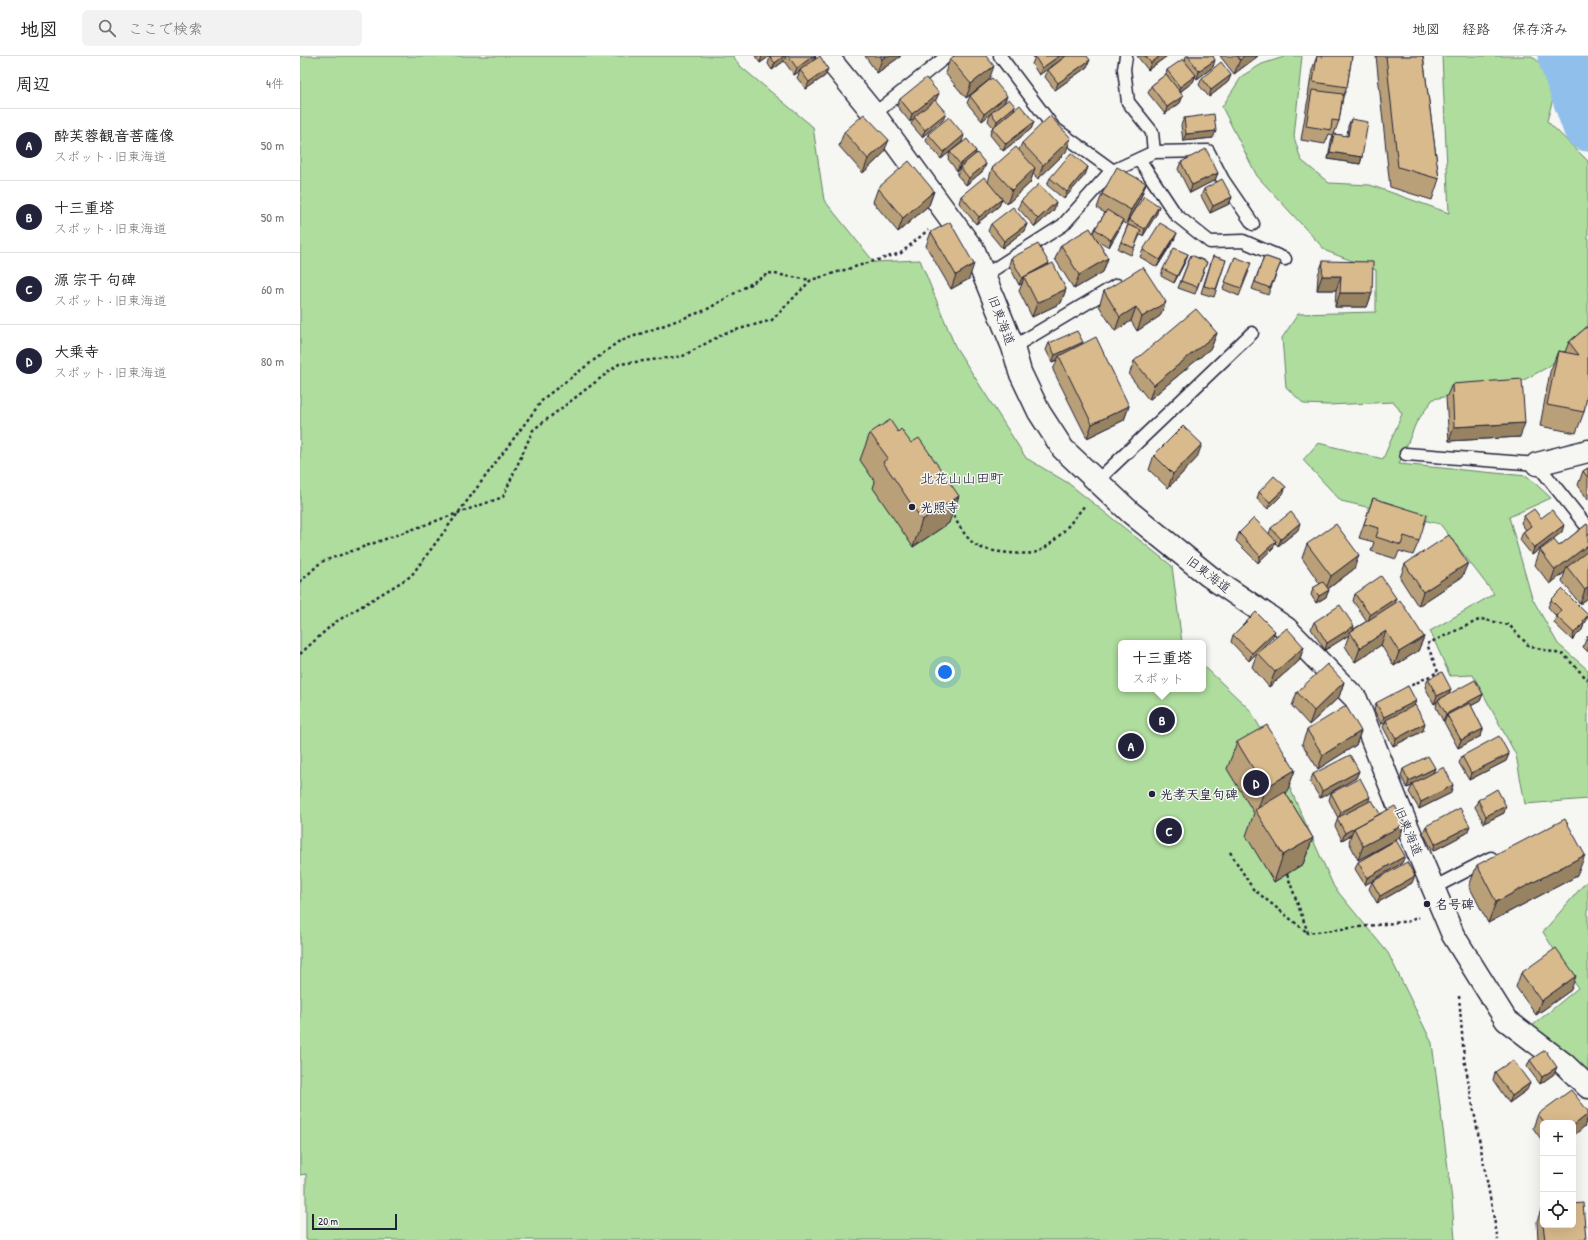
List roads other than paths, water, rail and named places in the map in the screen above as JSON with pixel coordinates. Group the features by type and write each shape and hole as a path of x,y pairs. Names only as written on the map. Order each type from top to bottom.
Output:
{"street":[{"name":"旧東海道","path":"827,56 874,114 974,251 1013,347 1020,372 1047,425 1063,449 1131,513 1210,576 1286,628 1356,699 1453,935 1506,1020 1564,1064 1588,1087"},
{"path":"1537,464 1588,452"}],"lane":[{"path":"874,114 947,56"},
{"path":"1000,56 1054,128 1112,170"},
{"path":"1126,56 1124,69 1128,102 1152,132 1154,152"},
{"path":"985,275 1063,225 1112,170 1154,152 1208,151 1223,180 1254,224"},
{"path":"1139,159 1176,215 1210,242 1243,241 1285,259"},
{"path":"1013,347 1129,278"},
{"path":"1100,484 1252,333"},
{"path":"1406,454 1537,464 1588,528"},
{"path":"1437,897 1500,854"}],"waterway":[{"path":"1563,56 1588,126"}],"place":[{"name":"光照寺","path":"912,507"},
{"name":"十三重塔","path":"1162,720"},
{"name":"酔芙蓉観音菩薩像","path":"1131,746"},
{"name":"大乗寺","path":"1256,783"},
{"name":"光孝天皇句碑","path":"1152,794"},
{"name":"源 宗干 句碑","path":"1169,831"},
{"name":"名号碑","path":"1427,904"}],"district":[{"name":"北花山山田町","path":"962,478"}]}
